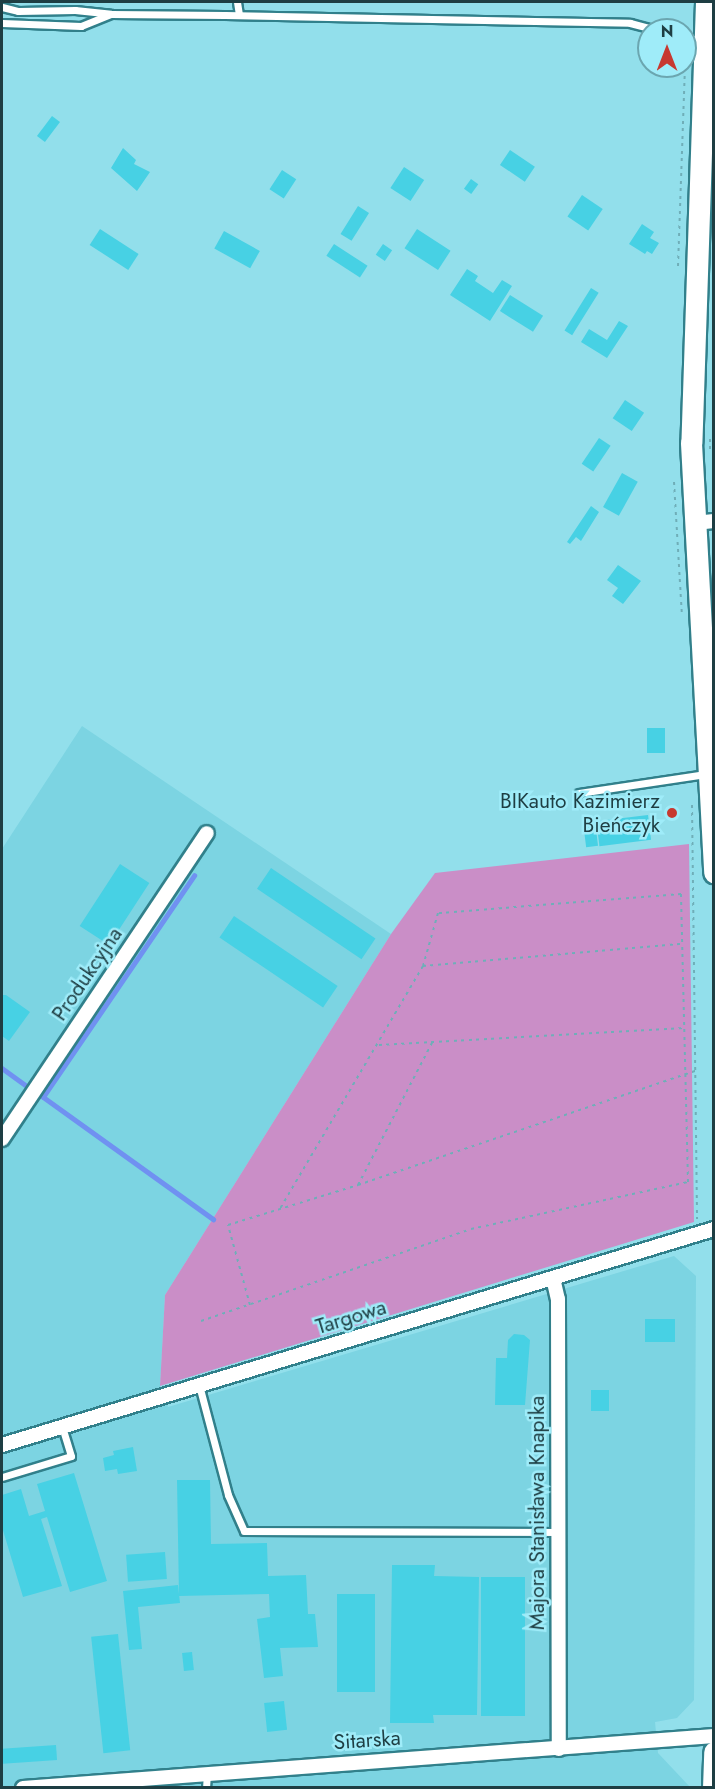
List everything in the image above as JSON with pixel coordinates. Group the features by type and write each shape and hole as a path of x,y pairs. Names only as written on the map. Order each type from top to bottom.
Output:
{"main road":[{"path":"697,33 706,2"},
{"path":"695,78 691,442 704,522 709,657 701,774 714,872"},
{"path":"713,1788 714,1752"}],"street":[{"name":"Produkcyjna","path":"2,1139 207,833"},
{"name":"Targowa","path":"2,1445 714,1229"},
{"name":"Majora Stanisława Knapika","path":"553,1278 558,1299 559,1749"},
{"name":"Sitarska","path":"23,1788 207,1772 559,1749 714,1736"}],"lane":[{"path":"237,2 239,15"},
{"path":"2,7 32,12 75,10 111,14 637,25"},
{"path":"32,12 32,24"},
{"path":"2,23 81,26 111,14"},
{"path":"579,793 701,774"},
{"path":"199,1385 228,1495 244,1531 557,1532"},
{"path":"2,1477 71,1456 62,1427"},
{"path":"207,1772 207,1788"}],"path":[{"path":"710,424 710,458"},
{"path":"674,495 682,619"},
{"path":"698,1234 701,774"},
{"path":"201,1321 471,1230 688,1182 681,894 438,913 423,966 379,1045 279,1210"},
{"path":"423,966 682,944"},
{"path":"379,1045 686,1028"},
{"path":"358,1185 433,1041"},
{"path":"250,1305 228,1225 358,1185 698,1070"}],"shaded area":[{"path":"82,726 391,934 165,1295 160,1386 168,1407 674,1256 696,1276 694,1700 677,1718 655,1722 658,1753 690,1787 2,1788 2,849"},
{"path":"689,844 694,1222 160,1386 165,1295 391,934 435,873"}],"building":[{"path":"52,116 60,122 45,142 37,136"},
{"path":"123,148 136,160 134,164 150,172 137,191 111,168"},
{"path":"510,150 535,167 525,182 500,165"},
{"path":"404,167 424,180 411,201 390,188"},
{"path":"282,170 296,179 284,199 269,189"},
{"path":"471,179 478,184 471,194 464,189"},
{"path":"582,195 603,209 588,231 567,217"},
{"path":"358,206 369,213 352,241 341,234"},
{"path":"642,224 654,232 650,238 659,243 652,254 647,251 645,254 629,244"},
{"path":"100,229 139,254 128,270 90,245"},
{"path":"417,229 451,251 438,270 404,248"},
{"path":"224,231 260,251 250,268 214,248"},
{"path":"334,244 368,266 360,278 326,256"},
{"path":"383,244 392,250 385,261 376,255"},
{"path":"467,269 478,276 475,281 493,293 502,280 512,286 490,321 450,295"},
{"path":"591,288 599,293 572,335 565,330"},
{"path":"510,295 543,316 533,332 500,311"},
{"path":"619,321 628,326 607,358 581,342 589,329 607,340"},
{"path":"625,400 644,413 632,431 613,418"},
{"path":"599,438 611,446 593,472 582,464"},
{"path":"622,473 638,482 619,516 603,507"},
{"path":"591,506 599,512 581,541 576,537 570,544 567,542"},
{"path":"618,565 641,581 623,604 612,596 618,588 607,580"},
{"path":"647,728 665,728 665,753 647,753"},
{"path":"648,815 651,840 599,846 596,821"},
{"path":"595,821 598,846 586,847 583,822"},
{"path":"120,864 149,883 109,945 80,926"},
{"path":"271,868 375,938 361,959 257,889"},
{"path":"234,916 338,986 323,1007 219,938"},
{"path":"2,995 6,995 30,1012 9,1041 2,1036"},
{"path":"645,1319 675,1319 675,1342 645,1342"},
{"path":"514,1334 524,1335 530,1340 525,1405 495,1405 496,1358 507,1358 508,1340"},
{"path":"591,1390 609,1390 609,1411 591,1411"},
{"path":"133,1447 137,1471 118,1474 117,1469 105,1471 103,1458 114,1455 113,1451"},
{"path":"74,1473 107,1581 70,1592 47,1517 41,1519 62,1586 23,1597 2,1527 2,1495 21,1489 29,1516 45,1511 37,1484"},
{"path":"177,1480 210,1480 211,1544 267,1543 268,1576 306,1575 308,1614 315,1614 318,1647 280,1648 283,1676 264,1678 257,1619 270,1617 269,1594 179,1596"},
{"path":"165,1552 167,1579 128,1582 126,1555"},
{"path":"392,1565 435,1565 434,1576 479,1577 477,1715 433,1715 434,1723 390,1723"},
{"path":"481,1577 525,1577 525,1716 481,1716"},
{"path":"178,1585 180,1603 138,1607 142,1649 129,1650 123,1591"},
{"path":"337,1594 375,1594 375,1692 337,1692"},
{"path":"118,1634 130,1750 103,1753 91,1637"},
{"path":"192,1652 194,1670 184,1671 182,1653"},
{"path":"284,1701 287,1730 267,1732 264,1703"},
{"path":"56,1745 57,1760 3,1764 2,1749"}],"waterway":[{"path":"43,1097 194,876"},
{"path":"2,1068 32,1090"},
{"path":"42,1096 213,1219"}],"place":[{"name":"BIKauto Kazimierz Bieńczyk","path":"672,813"}]}
